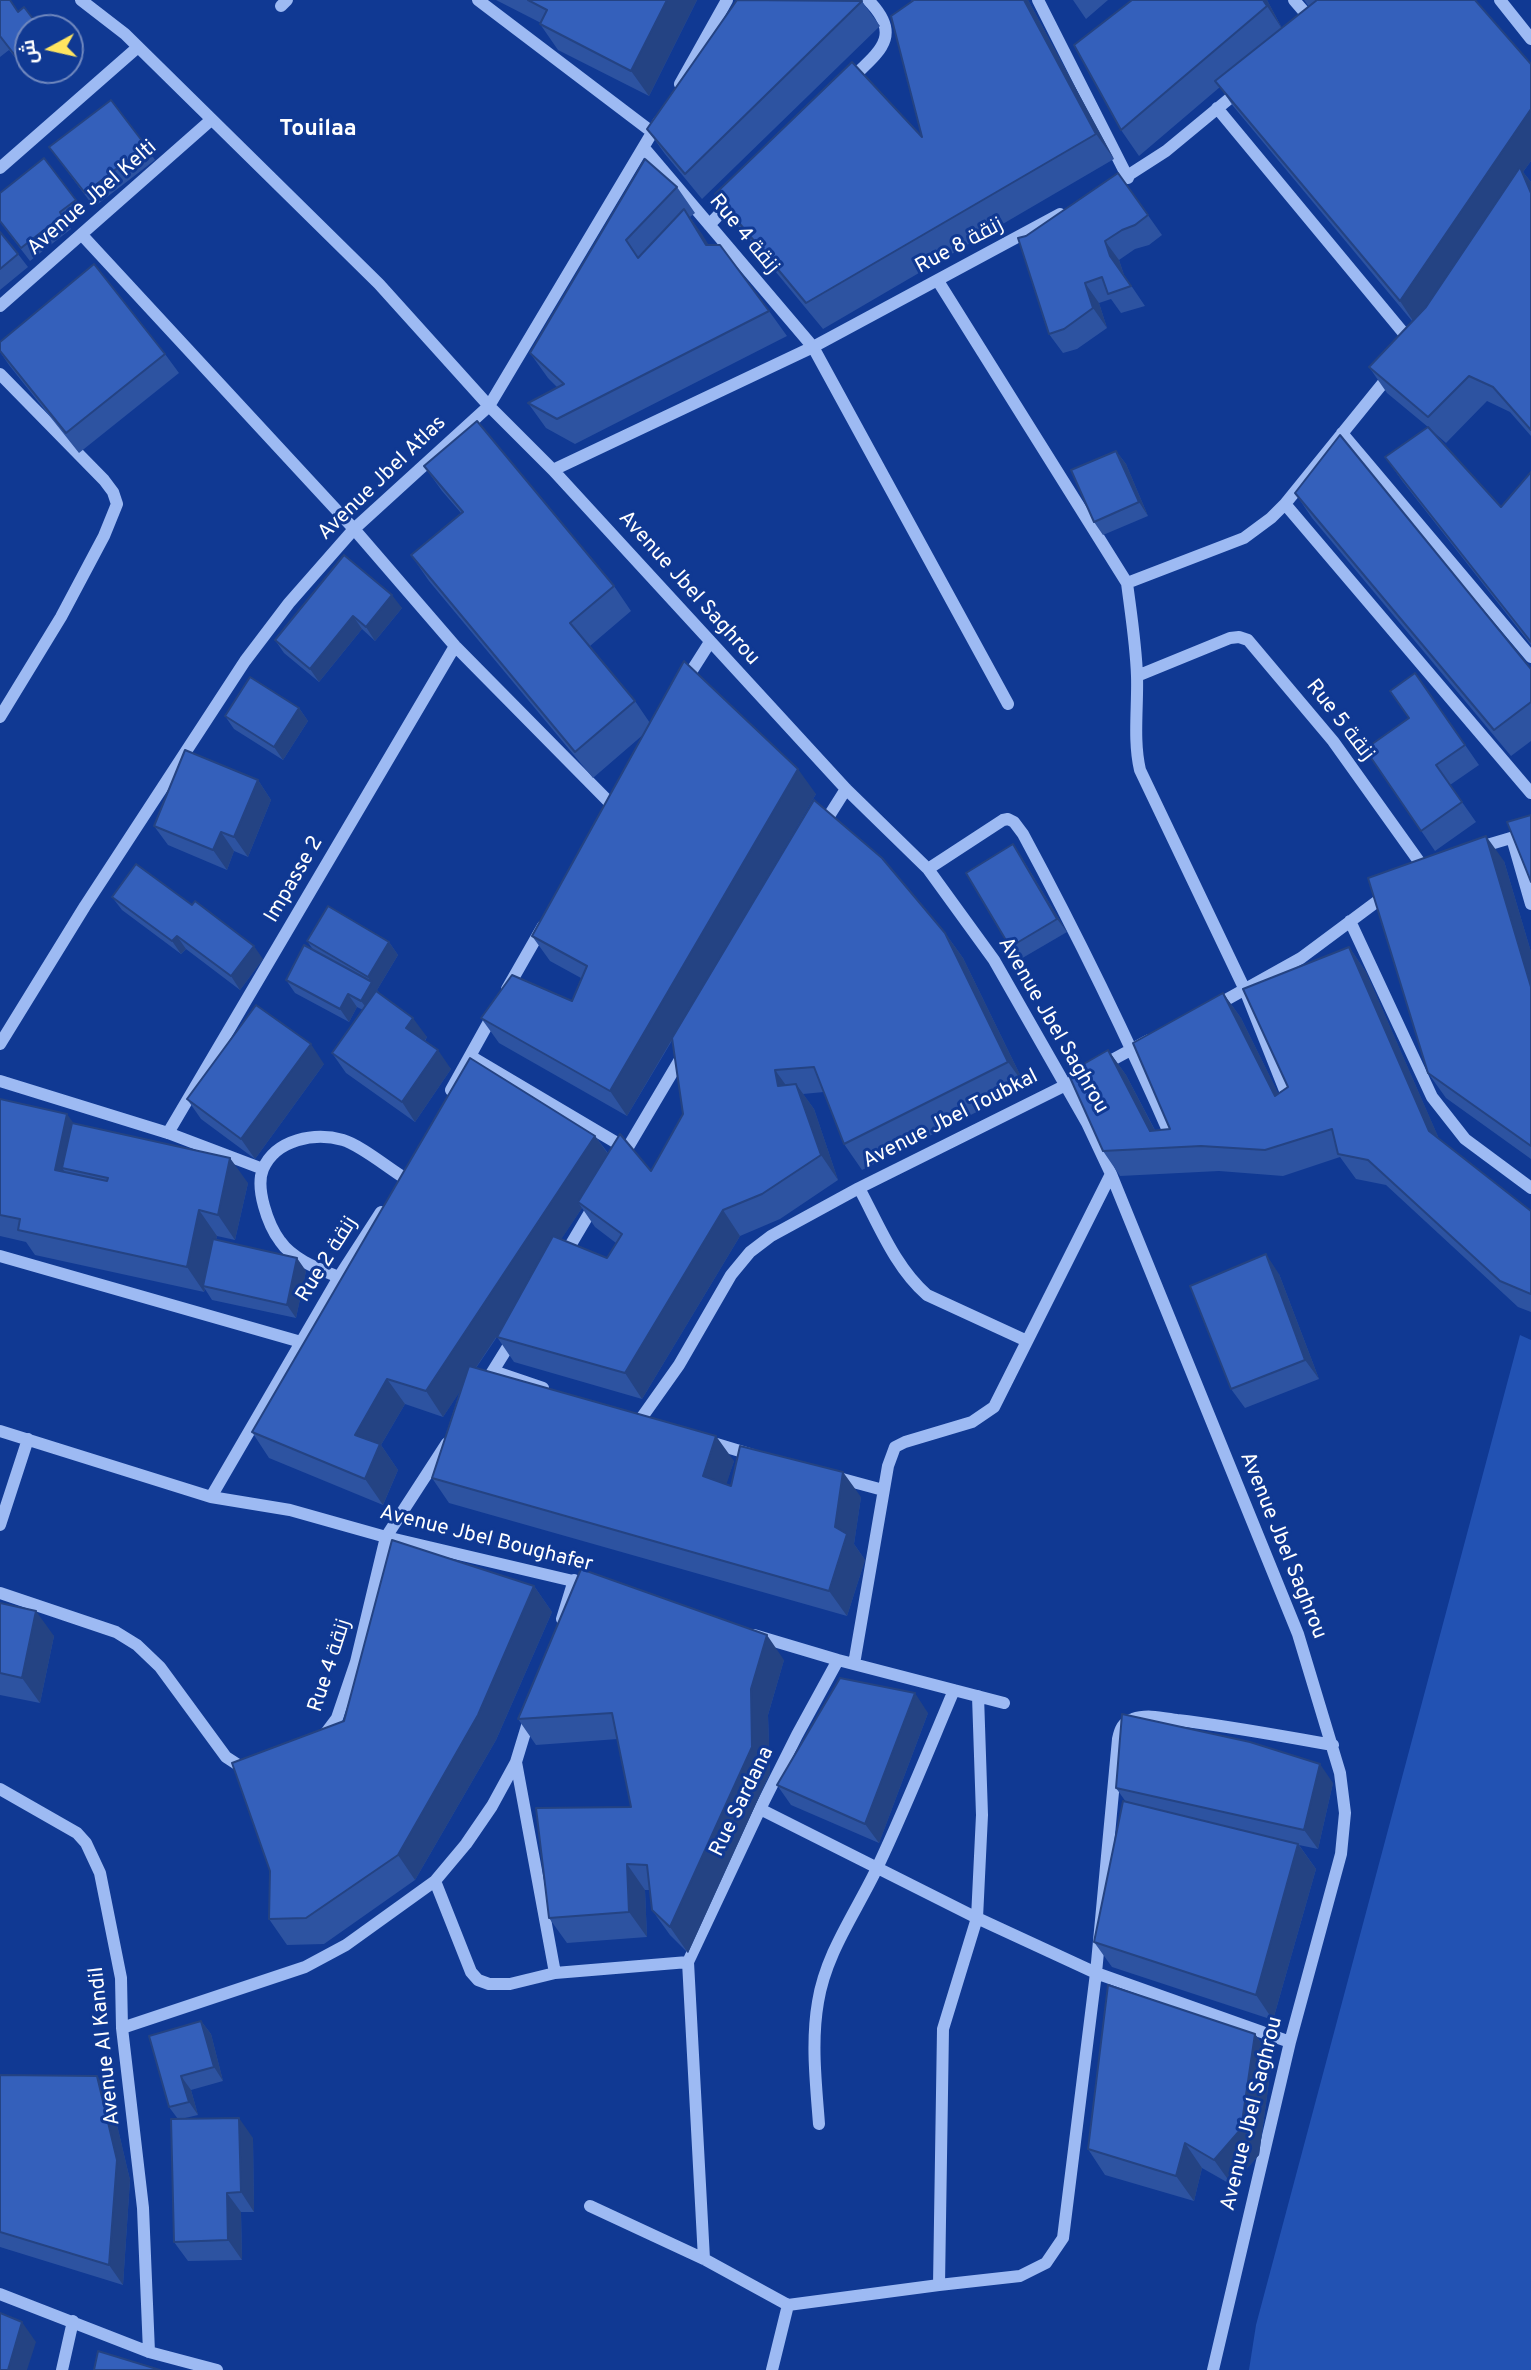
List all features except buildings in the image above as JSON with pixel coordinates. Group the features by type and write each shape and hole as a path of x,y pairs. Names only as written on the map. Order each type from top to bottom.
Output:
{"street":[{"name":"Avenue Jbel Saghrou","path":"81,0 138,47 379,284 489,406 554,470 846,789 928,869 995,960 1087,1123 1111,1174 1298,1634 1334,1745 1345,1799 1342,1854 1290,2042 1213,2370"},
{"path":"478,0 652,132"},
{"path":"673,96 727,0"},
{"path":"841,89 879,50 886,37 886,25 881,13 868,0"},
{"path":"1038,0 1128,178"},
{"path":"1294,0 1313,31 1328,18"},
{"path":"1500,0 1531,39"},
{"path":"0,168 138,47"},
{"path":"1097,195 1166,152 1247,84"},
{"name":"Avenue Jbel Atlas","path":"0,1044 85,906 245,661 289,603 354,529 489,406 666,108"},
{"path":"1217,108 1406,355"},
{"name":"Avenue Jbel Kelti","path":"0,306 211,120"},
{"name":"Rue 4 زنقة","path":"644,148 813,347 1008,704"},
{"path":"709,225 747,186"},
{"name":"Rue 8 زنقة","path":"554,470 813,347 1075,206"},
{"path":"82,235 354,529 455,646 615,798 605,816"},
{"path":"938,281 1127,583 1134,630 1140,770 1245,990 1286,1093"},
{"path":"1127,583 1244,538 1271,518 1423,335"},
{"path":"0,374 104,480 113,492 117,504 104,536 61,617 0,716"},
{"path":"1342,433 1531,657"},
{"path":"1285,504 1531,793"},
{"name":"Rue 5 زنقة","path":"1137,676 1203,647 1235,637 1248,640 1333,741 1418,872 1350,921"},
{"path":"674,700 710,642"},
{"name":"Impasse 2","path":"168,1133 455,646"},
{"path":"817,835 846,789"},
{"path":"928,869 1003,820 1008,818 1014,822 1075,930 1175,1147"},
{"path":"1464,852 1531,832"},
{"path":"1512,838 1531,904"},
{"path":"443,1104 551,912"},
{"path":"1200,1014 1301,958 1350,921 1432,1097 1465,1139 1531,1188"},
{"name":"Avenue Jbel Toubkal","path":"640,1420 679,1365 741,1261 771,1236 1166,1031"},
{"path":"614,1172 688,1045"},
{"path":"470,1056 627,1149"},
{"path":"0,1081 168,1133 263,1169"},
{"path":"339,1277 311,1265 280,1242 267,1218 261,1182 263,1169 279,1150 308,1136 348,1142 396,1188"},
{"name":"Rue 2 زنقة","path":"211,1497 339,1277 410,1165"},
{"path":"854,1664 883,1490 890,1457 895,1447 972,1422 994,1406 1111,1174"},
{"path":"859,1188 905,1273 916,1285 927,1295 1027,1341"},
{"path":"560,1262 600,1195"},
{"path":"0,1256 301,1342"},
{"path":"479,1393 520,1328"},
{"path":"493,1371 554,1392"},
{"name":"Rue 4 زنقة","path":"311,1747 328,1733 340,1710 364,1630 386,1537 458,1426"},
{"name":"Avenue Jbel Boughafer","path":"0,1431 211,1497 290,1510 386,1537 600,1588"},
{"path":"0,1525 28,1439"},
{"path":"701,1439 764,1458"},
{"path":"817,1472 883,1490"},
{"path":"557,1632 574,1580"},
{"path":"0,1593 116,1632 137,1645 160,1667 226,1757 241,1768 253,1770"},
{"path":"746,1632 838,1660 1004,1703"},
{"name":"Rue Sardana","path":"688,1962 760,1809 838,1660"},
{"path":"819,2124 815,2068 818,2002 835,1947 877,1868 954,1690"},
{"path":"939,2285 943,2029 977,1919 982,1815 978,1696"},
{"path":"122,2028 305,1967 346,1945 435,1881 466,1844 492,1806 516,1762 536,1697"},
{"path":"590,2206 704,2259 788,2305 1020,2276 1046,2263 1063,2238 1096,1973 1121,1727 1133,1719 1148,1717 1196,1722 1334,1745"},
{"path":"516,1762 555,1973"},
{"name":"Avenue Al Kandil","path":"1,1793 76,1832 94,1856 100,1873 121,1978 122,2028 143,2208 149,2351"},
{"path":"760,1809 977,1919 1096,1973 1290,2042"},
{"path":"435,1881 471,1972 478,1980 489,1984 510,1984 555,1973 688,1962 704,2259"},
{"path":"0,2294 149,2351 217,2370"},
{"path":"772,2370 788,2305"},
{"path":"62,2370 73,2321"}],"shaded area":[{"path":"1520,1335 1531,1340 1531,2370 1249,2370 1256,2325"}],"district":[{"name":"Touilaa","path":"318,130"}]}
